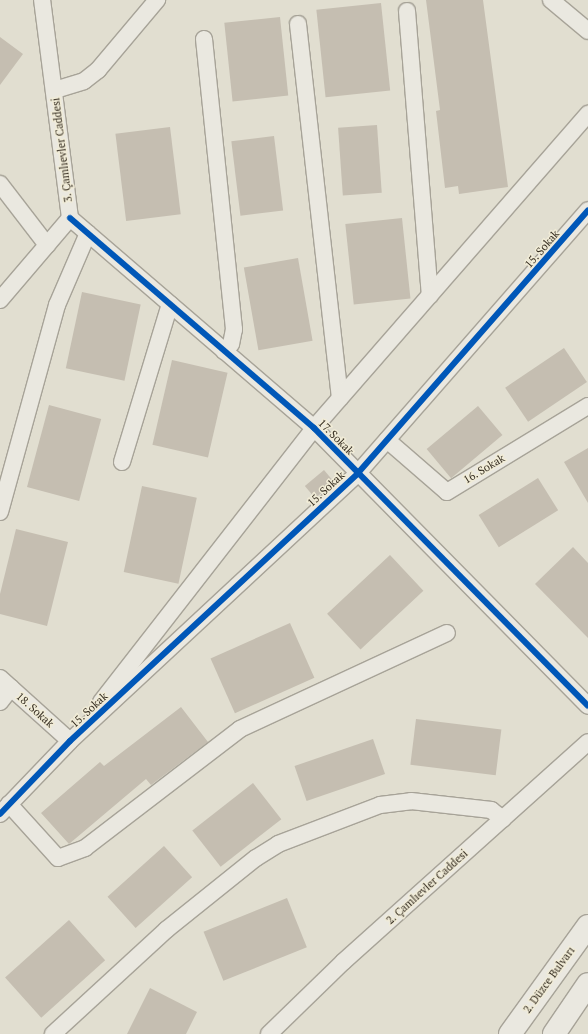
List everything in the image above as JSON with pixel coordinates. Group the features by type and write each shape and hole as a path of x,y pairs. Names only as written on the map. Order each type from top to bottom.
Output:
{"street":[{"name":"3. Çamlıevler Caddesi","path":"0,300 70,218 55,90 42,0"},
{"path":"55,90 84,81 98,70 157,0"},
{"path":"551,0 588,31"},
{"path":"407,11 430,295"},
{"path":"298,24 340,398"},
{"path":"204,39 234,329 231,344 224,351"},
{"name":"15. Sokak","path":"70,741 314,428 588,114"},
{"path":"0,184 47,245"},
{"name":"15. Sokak","path":"70,741 358,473 588,210"},
{"name":"17. Sokak","path":"70,218 314,428 588,706"},
{"path":"0,512 57,305 88,233"},
{"path":"122,462 170,304"},
{"name":"16. Sokak","path":"387,440 447,492 588,406"},
{"path":"70,741 5,809 58,858 85,848 240,729 448,633"},
{"path":"0,702 6,683"},
{"name":"18. Sokak","path":"6,683 70,741"},
{"name":"2. Çamlıevler Caddesi","path":"269,1034 343,962 588,742"},
{"path":"53,1034 166,930 256,858 278,844 380,805 411,801 491,810 503,819"},
{"name":"2. Düzce Bulvarı","path":"510,1034 588,926"},
{"path":"554,1034 588,984"}],"building":[{"path":"426,0 483,0 508,187 459,194 458,186 445,188 436,111 440,110"},
{"path":"381,3 390,91 326,97 316,10"},
{"path":"280,17 288,96 233,101 224,23"},
{"path":"0,37 23,54 0,85"},
{"path":"377,125 382,193 343,196 338,128"},
{"path":"170,127 181,214 126,221 115,134"},
{"path":"274,136 283,210 240,216 231,141"},
{"path":"402,218 410,299 354,305 345,224"},
{"path":"298,258 313,341 258,350 244,268"},
{"path":"82,292 141,304 124,381 66,368"},
{"path":"564,348 587,382 528,422 505,388"},
{"path":"172,360 228,373 208,458 152,445"},
{"path":"49,405 101,419 79,501 27,487"},
{"path":"478,406 502,435 451,478 427,449"},
{"path":"588,448 588,503 564,462"},
{"path":"324,470 334,482 315,498 305,486"},
{"path":"538,478 558,510 499,547 479,515"},
{"path":"142,486 197,498 178,584 124,572"},
{"path":"16,529 68,542 47,626 0,614 0,594"},
{"path":"573,547 588,563 588,638 535,584"},
{"path":"390,555 423,591 361,649 327,614"},
{"path":"290,623 314,678 235,713 211,658"},
{"path":"181,707 208,742 151,785 146,779 69,844 41,813 100,762 104,766"},
{"path":"416,719 501,729 496,775 410,765"},
{"path":"373,739 385,774 307,801 295,766"},
{"path":"253,783 281,819 221,867 192,830"},
{"path":"164,846 192,877 136,928 108,897"},
{"path":"287,898 307,947 223,981 204,932"},
{"path":"69,920 105,960 41,1018 5,978"},
{"path":"150,988 197,1012 186,1034 127,1034"}],"cycle path":[{"path":"0,814 70,741 358,473 588,210"},
{"path":"70,218 314,428 588,706"}]}
